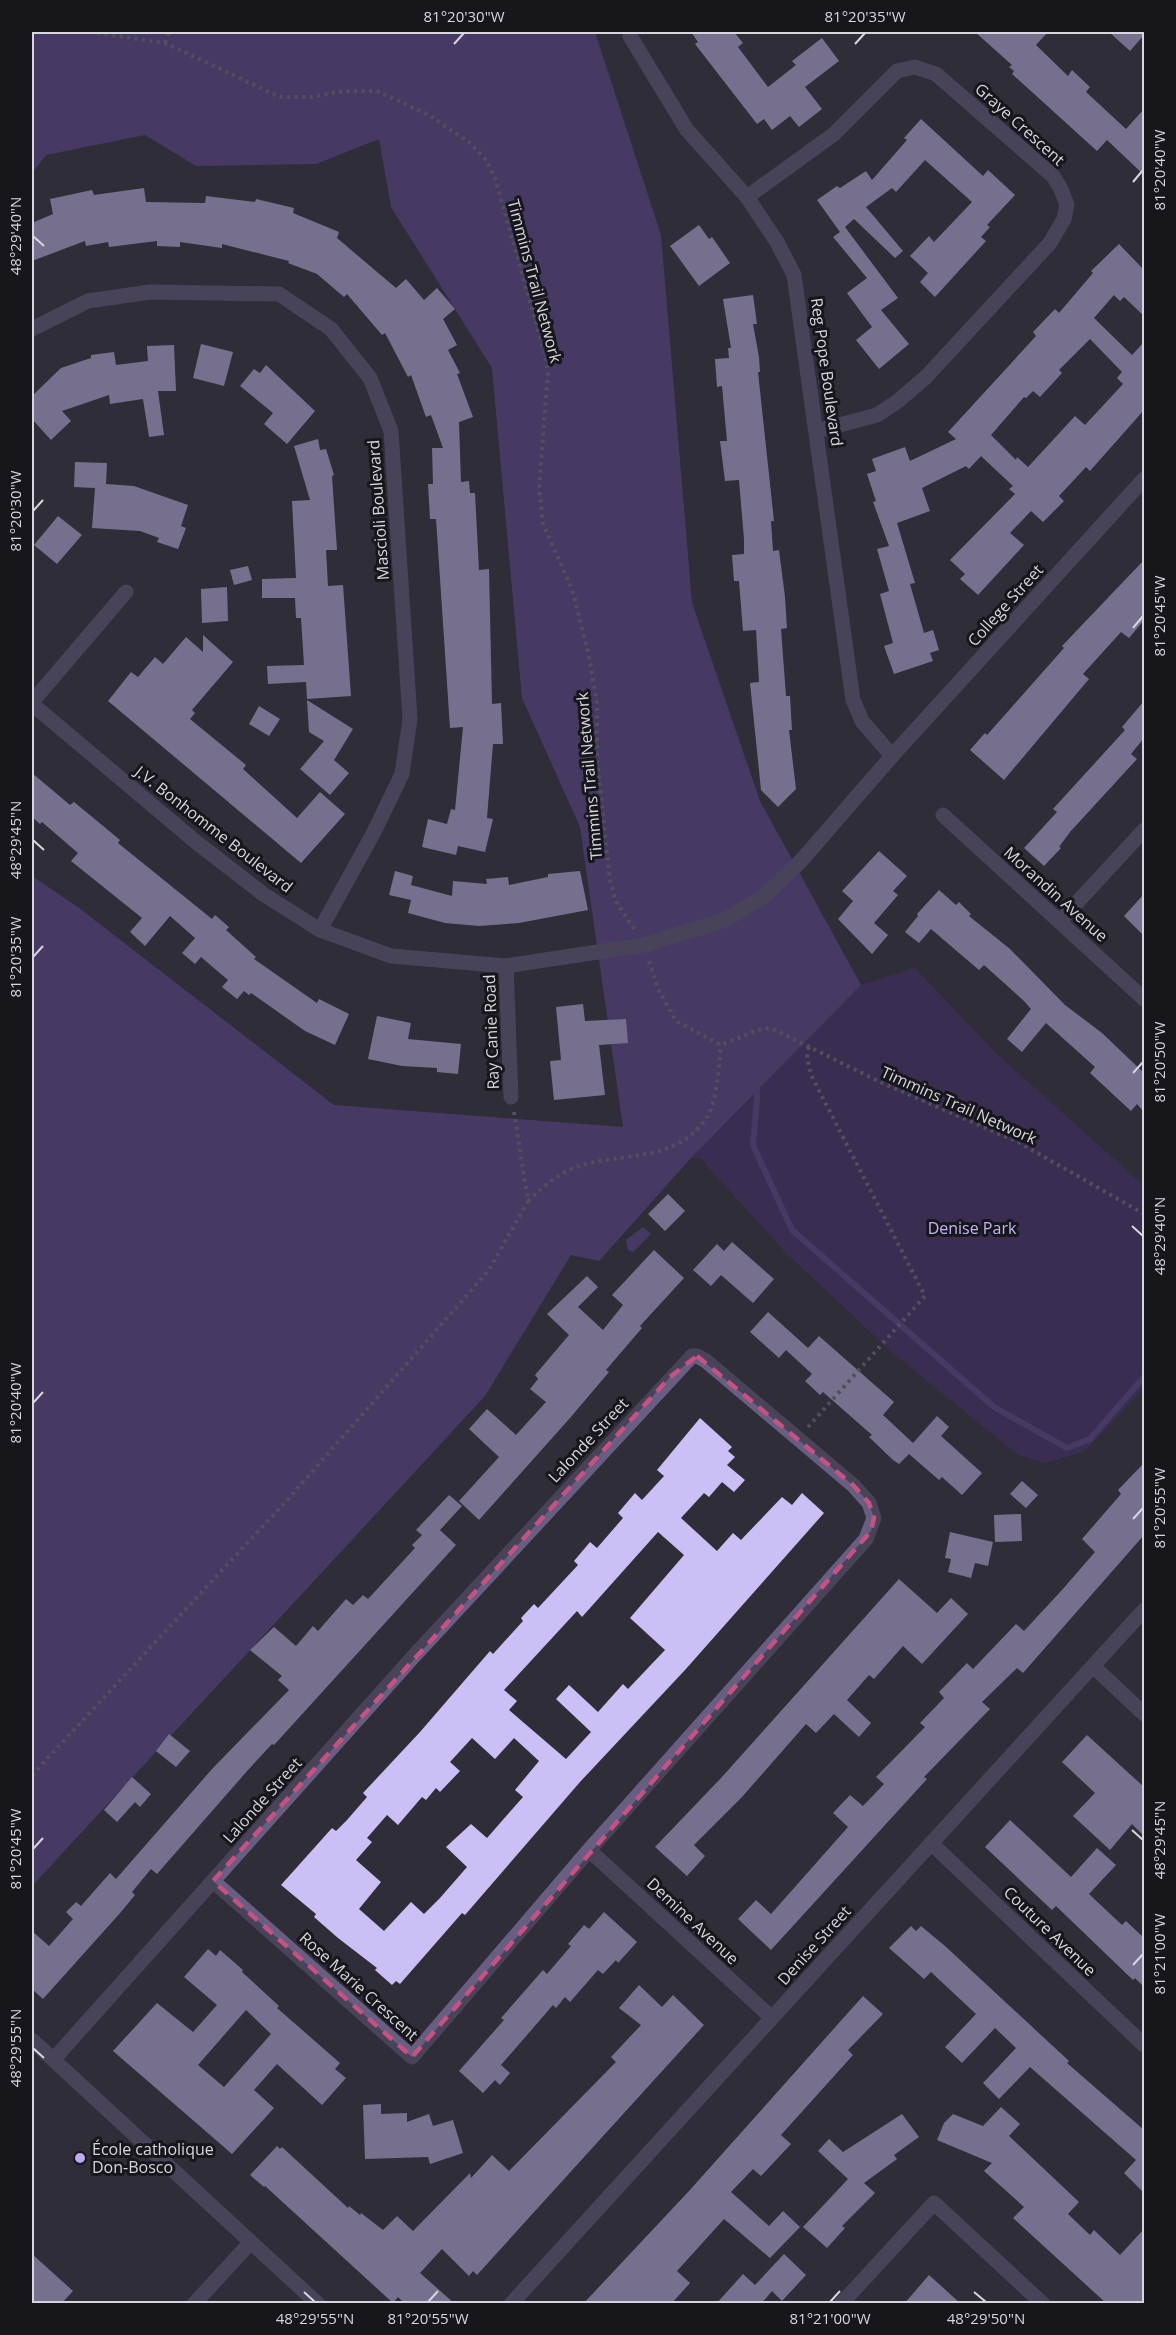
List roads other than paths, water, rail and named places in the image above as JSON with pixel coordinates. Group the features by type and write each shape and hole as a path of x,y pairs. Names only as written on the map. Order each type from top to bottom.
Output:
{"street":[{"name":"Reg Pope Boulevard","path":"630,32 630,36 687,129 747,197 777,242 794,275 853,700 862,721 892,756"},
{"name":"Graye Crescent","path":"747,197 834,134 897,70 915,67 936,74 1006,134 1053,176 1065,196 1067,205 1064,219 1050,243 926,377 877,415 817,431"},
{"name":"Mascioli Boulevard","path":"32,329 88,301 150,292 279,294 332,329 370,378 391,430 410,719 402,774 374,832 320,930"},
{"name":"College Street","path":"892,756 1144,479"},
{"path":"32,703 126,592"},
{"name":"J.V. Bonhomme Boulevard","path":"32,703 196,842 263,894 320,930 391,956 506,966 644,945 725,920 763,897 800,862 892,756"},
{"name":"Morandin Avenue","path":"943,815 1144,999"},
{"path":"1060,921 1144,830"},
{"name":"Ray Canie Road","path":"506,966 511,1096"},
{"name":"Lalonde Street","path":"53,2060 413,1657 692,1356 706,1361 854,1486 868,1503 874,1518 871,1531 589,1850"},
{"name":"Denise Street","path":"511,2304 1144,1610"},
{"path":"1094,1667 1144,1714"},
{"name":"Couture Avenue","path":"931,1843 1144,2045"},
{"name":"Rose Marie Crescent","path":"213,1881 412,2057 589,1850"},
{"name":"Demine Avenue","path":"589,1850 772,2018"},
{"path":"32,2040 318,2304"},
{"path":"841,2304 934,2204 1043,2304"},
{"path":"194,2304 250,2243"}],"waterway":[{"path":"261,32 286,32"},
{"path":"446,32 508,82"},
{"path":"492,32 518,114 548,180 587,285 595,320 607,354 611,389 654,541 668,691 683,784 693,821 710,850 714,883"},
{"path":"733,993 756,1035 757,1099 753,1145 792,1230 994,1407 1067,1448 1090,1439 1144,1377"}],"place":[{"name":"École catholique Don-Bosco","path":"80,2158"}],"park label":[{"name":"Denise Park","path":"972,1228"}]}
